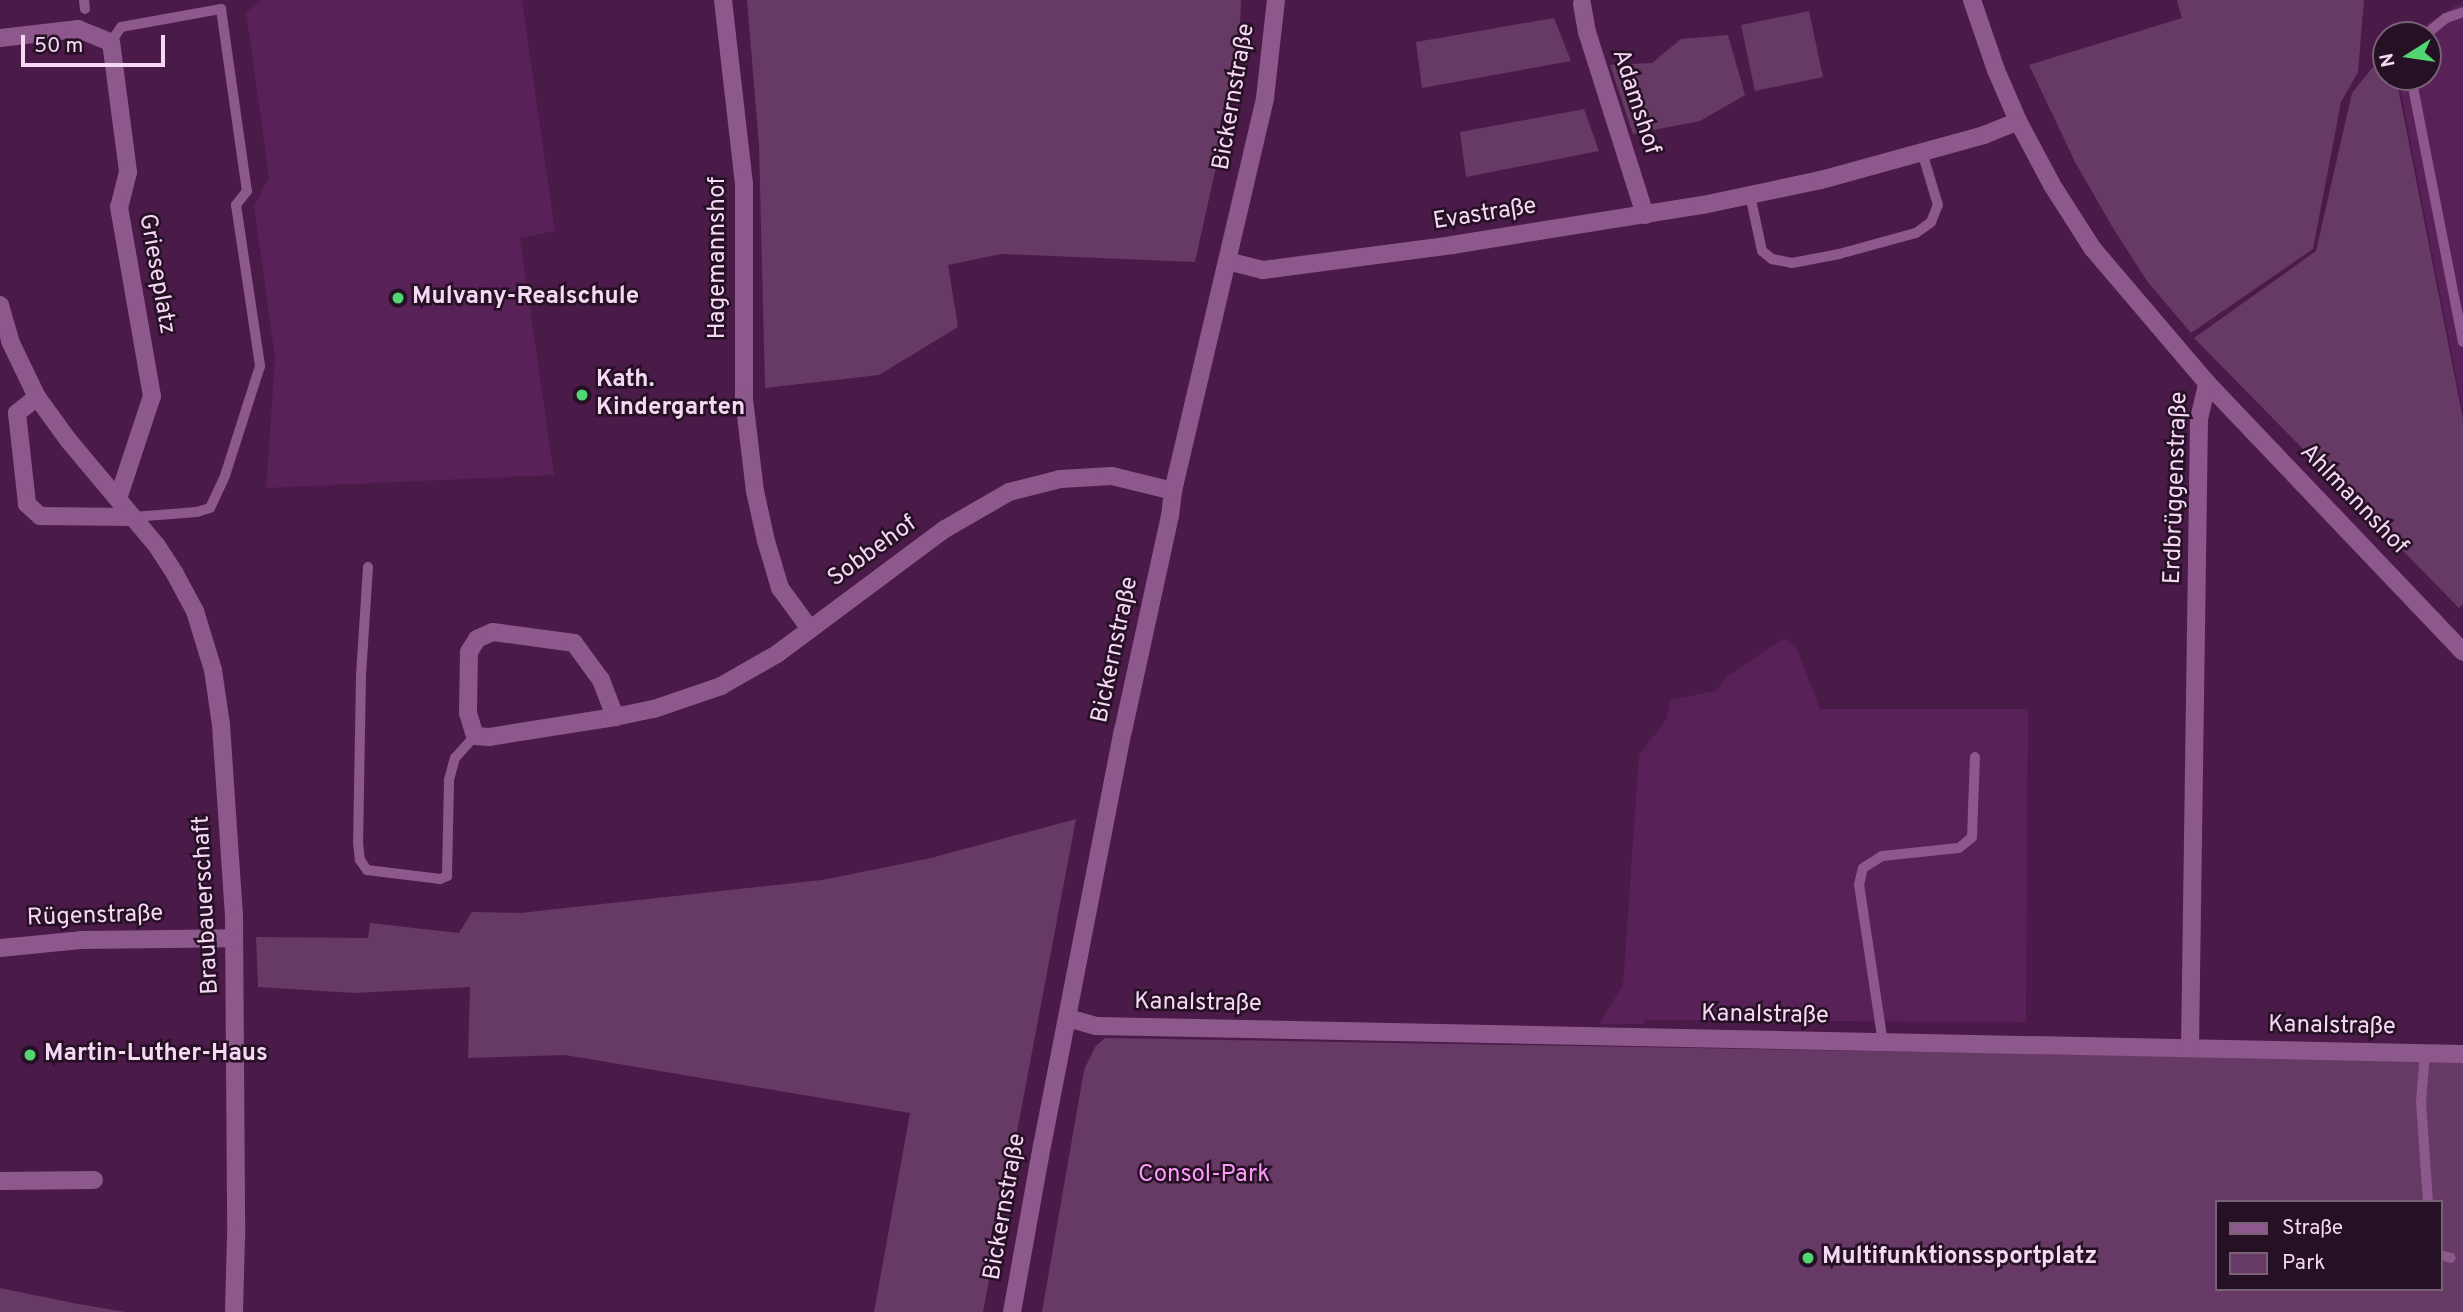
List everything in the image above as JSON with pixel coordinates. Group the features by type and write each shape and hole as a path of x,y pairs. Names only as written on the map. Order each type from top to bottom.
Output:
{"street":[{"name":"Hagemannshof","path":"723,0 744,183 744,399 755,491 780,588 810,629"},
{"name":"Bickernstraße","path":"1012,1312 1123,731 1170,516 1173,491 1265,98 1276,0"},
{"name":"Erdbrüggenstraße","path":"1972,0 1996,70 2018,121 2052,185 2093,249 2207,383 2199,419 2190,1048"},
{"name":"Adamshof","path":"1582,4 1587,32 1645,215"},
{"path":"0,38 78,29 111,42"},
{"name":"Grieseplatz","path":"111,42 128,172 119,207 152,396 118,499"},
{"name":"Evastraße","path":"1227,261 1263,270 1452,245 1645,215 1821,180 1984,135 2018,121"},
{"name":"Braubauerschaft","path":"0,305 10,341 37,397 169,564 195,611 213,670 221,725 234,938 236,1236 233,1312"},
{"name":"Ahlmannshof","path":"2207,383 2463,652"},
{"path":"37,397 17,413 27,504 40,516 134,517"},
{"name":"Sobbehof","path":"475,736 489,737 615,717 681,701 721,686 777,654 945,529 1009,492 1060,479 1112,476 1173,491"},
{"path":"475,736 468,713 469,652 477,639 493,632 574,643 601,680 615,717"},
{"name":"Rügenstraße","path":"0,948 82,940 234,938"},
{"name":"Kanalstraße","path":"1068,1018 1096,1026 2463,1054"},
{"path":"0,1181 94,1180"}],"lane":[{"path":"111,42 121,27 221,9 247,191 236,205 260,366 226,476 210,508 134,517"},
{"path":"2442,21 2463,12"},
{"path":"2414,91 2463,342"},
{"path":"1750,195 1762,251 1772,259 1792,263 1839,254 1916,233 1931,222 1938,205 1922,152"},
{"path":"368,568 361,675 358,842 360,860 367,870 440,879 447,876 451,766 475,736"},
{"path":"1882,1043 1859,885 1863,868 1882,856 1959,848 1972,837 1975,757"},
{"path":"2426,1053 2421,1102 2428,1200"}],"shaded area":[{"name":"Mulvany-Realschule","path":"261,0 522,0 555,231 520,238 554,475 266,488 275,358 254,206 269,177 246,12"},
{"path":"2463,1 2463,412 2401,91 2442,91 2442,21 2431,21"},
{"path":"1784,638 1796,647 1820,709 2028,709 2026,1022 1644,1020 1644,1024 1599,1024 1623,985 1639,755 1666,720 1670,700 1715,691 1728,676"}],"green space":[{"path":"747,0 1241,0 1238,68 1195,262 1001,254 948,265 958,327 879,375 765,388 759,146"},
{"path":"2177,0 2364,0 2358,72 2341,102 2313,249 2191,333 2147,281 2113,228 2075,162 2029,65 2182,18"},
{"path":"1809,11 1823,77 1755,91 1741,25"},
{"path":"1554,18 1571,61 1422,88 1416,42"},
{"path":"1728,35 1745,95 1700,121 1633,134 1610,65 1652,63 1681,39"},
{"path":"2372,68 2372,91 2399,91 2463,419 2463,604 2459,608 2194,338 2316,251 2352,93"},
{"path":"1584,109 1599,151 1466,177 1460,132"},
{"path":"1076,819 983,1312 874,1312 910,1113 565,1055 468,1058 470,987 355,993 258,987 256,937 368,938 370,923 459,933 472,912 520,913 822,880 931,858"},
{"name":"Consol-Park","path":"1105,1038 2463,1061 2463,1312 1042,1312 1084,1070 1095,1047"},
{"path":"0,1288 73,1303 125,1312 0,1312"}],"place":[{"name":"Mulvany-Realschule","path":"398,298"},
{"name":"Kath. Kindergarten","path":"582,395"},
{"name":"Martin-Luther-Haus","path":"30,1055"},
{"name":"Multifunktionssportplatz","path":"1808,1258"}]}
